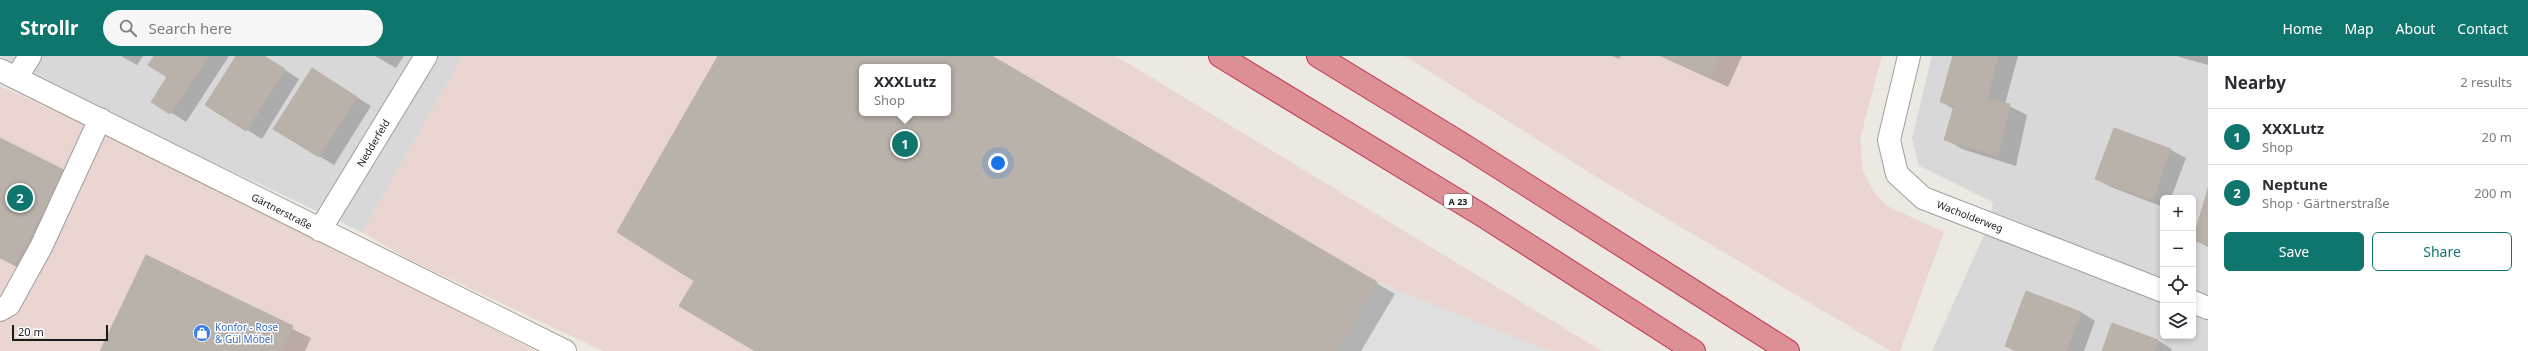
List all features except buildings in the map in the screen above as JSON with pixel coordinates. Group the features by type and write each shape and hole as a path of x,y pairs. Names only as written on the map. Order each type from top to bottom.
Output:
{"highway":[{"name":"A 23","path":"1220,56 1480,214 1694,351"},
{"path":"1318,56 1462,144 1788,351"}],"street":[{"path":"8,74 30,56"},
{"name":"Nedderfeld","path":"320,230 426,56"},
{"name":"Wacholderweg","path":"1909,56 1889,140 1897,174 1923,198 2160,290"},
{"name":"Gärtnerstraße","path":"8,74 565,351"},
{"path":"0,310 9,305 41,247 100,119"},
{"path":"2196,303 2208,308"}],"shaded area":[{"path":"0,56 463,56 362,232 195,154"},
{"path":"463,56 1116,56 1602,351 603,351 410,260 362,232"},
{"path":"1405,56 1882,56 1860,139 1863,171 1875,194 1887,206 1944,232 1900,351 1891,351 1598,178"},
{"path":"1932,56 2208,56 2208,351 1932,351 1989,224 1993,202 1919,166 1912,138"},
{"path":"0,86 209,180 535,351 0,351"},
{"path":"1377,282 1550,351 1336,351"}],"place":[{"name":"XXXLutz","path":"905,144"},
{"name":"Neptune","path":"20,198"},
{"name":"Konfor - Rose & Gül Möbel","path":"202,333"}]}
